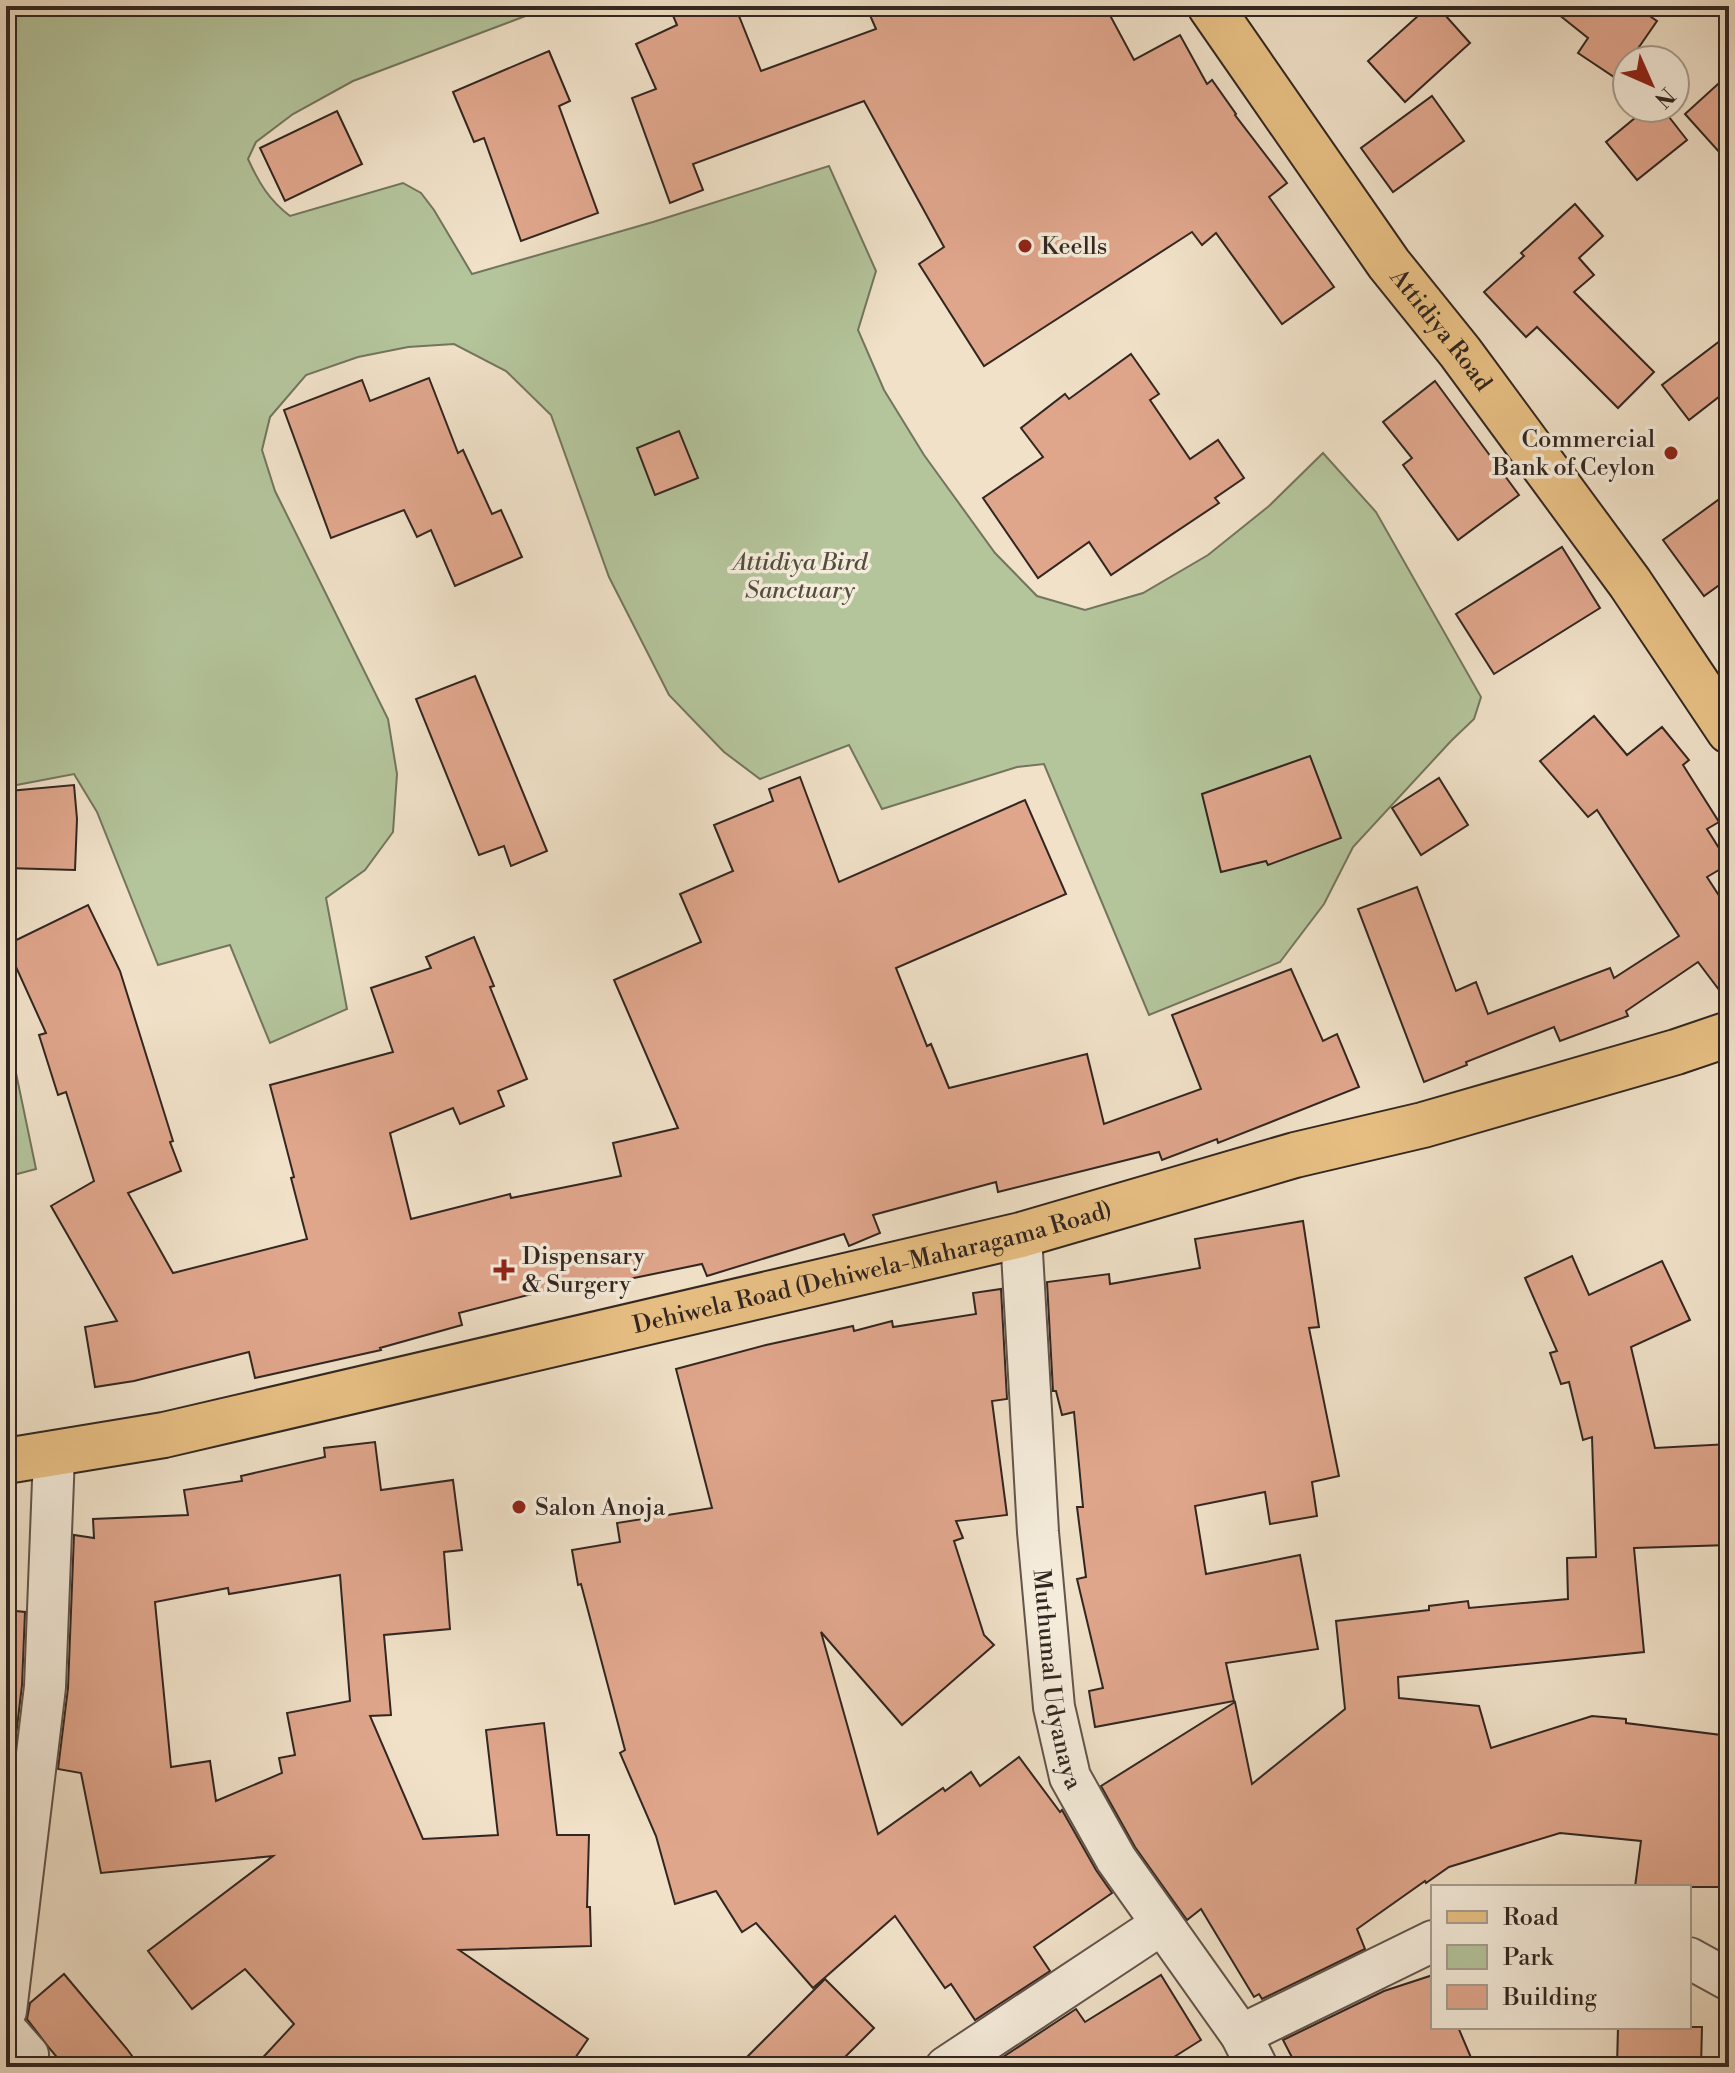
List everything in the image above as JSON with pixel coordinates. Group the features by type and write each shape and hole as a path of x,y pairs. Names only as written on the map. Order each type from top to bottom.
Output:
{"main road":[{"name":"Attidiya Road","path":"1210,6 1389,264 1460,352 1630,583 1729,731"},
{"name":"Dehiwela Road (Dehiwela-Maharagama Road)","path":"6,1461 164,1435 1021,1235 1295,1155 1438,1121 1729,1034"}],"street":[{"name":"Muthumal Udyanaya","path":"1021,1235 1038,1532 1054,1707 1070,1777 1116,1859 1249,2051"},
{"path":"6,2011 45,1687 54,1455"},
{"path":"946,2067 1162,1924"},
{"path":"1249,2051 1431,1942"},
{"path":"1691,1959 1729,1980"},
{"path":"6,2030 28,2055 25,2067"}],"green space":[{"name":"Attidiya Bird Sanctuary","path":"6,6 552,6 353,81 293,114 256,142 248,159 261,183 276,204 290,216 403,183 421,193 434,210 472,274 653,222 829,166 876,271 858,330 884,390 924,455 995,553 1037,596 1085,610 1143,593 1208,555 1269,506 1323,453 1376,512 1481,697 1474,719 1353,847 1324,904 1280,962 1149,1015 1044,764 1017,767 882,809 849,745 760,779 724,752 669,695 609,577 551,415 506,371 454,344 408,347 358,357 306,375 270,417 262,450 275,491 388,719 397,774 393,832 365,870 326,898 347,1009 270,1043 230,945 158,965 97,812 74,774 6,787"},
{"path":"6,1025 36,1169 6,1177"}],"building":[{"path":"669,6 735,6 761,71 876,29 866,6 1105,6 1134,60 1180,35 1207,84 1212,80 1287,183 1269,197 1334,287 1282,324 1216,233 1202,245 1192,232 984,366 919,264 944,247 864,101 693,164 703,190 670,203 632,98 656,89 636,44 677,25"},
{"path":"1429,6 1437,6 1470,43 1405,102 1368,61"},
{"path":"1548,6 1635,6 1657,21 1641,44 1611,44 1611,75 1578,53 1588,38"},
{"path":"549,51 570,101 559,106 598,213 521,241 484,138 474,142 453,92"},
{"path":"1729,74 1729,163 1691,121 1691,109"},
{"path":"1432,96 1464,141 1393,192 1361,148"},
{"path":"337,111 362,164 285,201 260,148"},
{"path":"1628,124 1674,124 1687,140 1637,180 1606,142"},
{"path":"1575,204 1603,236 1579,258 1594,275 1574,292 1654,372 1618,408 1537,327 1526,337 1484,292"},
{"path":"1729,334 1729,389 1689,420 1662,385"},
{"path":"1131,354 1159,394 1150,400 1190,459 1218,440 1244,478 1215,498 1219,503 1111,575 1089,542 1038,578 983,498 1043,457 1021,428 1065,394 1069,399"},
{"path":"429,378 458,453 463,450 492,514 501,510 522,557 455,586 431,530 417,537 404,510 331,538 284,410 362,380 370,401"},
{"path":"1435,381 1519,495 1458,540 1403,465 1412,458 1383,422"},
{"path":"679,431 698,478 655,495 637,448"},
{"path":"1729,492 1729,578 1704,596 1663,540"},
{"path":"1562,547 1600,608 1494,674 1456,614"},
{"path":"475,676 547,851 511,866 504,846 479,855 416,699"},
{"path":"1594,716 1627,755 1662,727 1689,760 1683,765 1719,822 1707,829 1729,864 1707,877 1729,911 1729,1003 1698,962 1626,1011 1628,1016 1560,1041 1554,1027 1424,1082 1358,909 1417,887 1456,991 1476,982 1488,1014 1610,968 1614,978 1679,936 1597,810 1588,817 1540,761"},
{"path":"1310,756 1341,838 1268,865 1266,861 1221,872 1202,794"},
{"path":"800,777 839,882 1025,800 1066,894 896,968 927,1046 931,1044 949,1088 1087,1054 1104,1124 1201,1089 1172,1015 1291,969 1323,1041 1337,1034 1359,1087 1218,1143 1217,1139 1162,1160 1159,1152 998,1192 996,1182 873,1215 880,1233 849,1246 844,1234 707,1276 702,1264 590,1287 589,1279 459,1313 462,1325 381,1350 255,1378 249,1352 134,1381 95,1387 85,1327 117,1321 51,1206 94,1181 66,1092 58,1095 39,1035 46,1033 6,945 88,905 120,971 181,1171 128,1193 173,1273 307,1239 270,1085 393,1052 371,988 431,968 426,957 474,937 494,986 490,987 527,1079 498,1091 504,1106 460,1124 453,1108 390,1133 411,1219 510,1194 511,1198 621,1176 613,1143 678,1128 614,980 701,942 680,894 733,871 714,825 773,801 769,789"},
{"path":"1439,778 1468,825 1421,855 1392,808"},
{"path":"74,785 77,819 75,870 6,868 6,817 11,817 9,791"},
{"path":"1303,1221 1319,1327 1309,1328 1339,1476 1312,1482 1317,1516 1270,1524 1265,1492 1195,1506 1206,1574 1300,1555 1318,1649 1226,1663 1234,1701 1095,1727 1089,1691 1103,1688 1077,1579 1086,1577 1077,1507 1083,1507 1074,1412 1062,1415 1056,1391 1053,1391 1047,1282 1109,1274 1110,1284 1200,1268 1195,1239"},
{"path":"1572,1256 1589,1295 1662,1261 1690,1320 1631,1347 1655,1448 1729,1444 1729,1545 1634,1548 1644,1652 1398,1677 1399,1698 1479,1706 1491,1748 1592,1716 1729,1736 1729,1887 1635,1885 1641,1841 1560,1833 1449,1867 1357,1929 1365,1949 1262,1999 1259,1994 1254,1997 1201,1909 1187,1920 1135,1847 1101,1786 1235,1702 1252,1784 1345,1709 1336,1621 1429,1610 1429,1606 1468,1601 1469,1608 1568,1599 1567,1558 1596,1557 1592,1437 1583,1440 1569,1382 1561,1384 1550,1353 1557,1351 1525,1278"},
{"path":"1001,1289 1007,1399 992,1401 1007,1515 956,1521 963,1538 954,1541 984,1635 994,1645 902,1725 821,1632 878,1834 971,1772 980,1786 1019,1757 1060,1812 1062,1810 1112,1893 1034,1947 1050,1971 975,2020 951,1984 945,1988 895,1916 813,1988 756,1923 742,1932 716,1891 675,1904 656,1836 620,1753 625,1750 581,1584 578,1585 572,1550 620,1542 617,1523 712,1508 676,1369 853,1326 854,1331 892,1321 893,1327 976,1314 973,1293"},
{"path":"375,1442 381,1490 453,1480 462,1550 444,1552 450,1629 384,1635 391,1715 370,1716 423,1839 498,1835 486,1730 544,1723 557,1835 589,1835 587,1907 590,1907 591,1946 459,1950 588,2039 569,2067 254,2067 294,2024 245,1969 192,2009 148,1951 273,1856 101,1873 81,1773 58,1769 68,1688 74,1535 94,1538 93,1519 188,1515 184,1490 242,1481 241,1476 325,1457 324,1448","holes":["340,1575 350,1701 287,1713 295,1755 279,1758 282,1773 216,1801 210,1761 171,1767 155,1602 228,1588 229,1594"]},
{"path":"6,1610 25,1612 22,1685 13,1761 6,1760"},
{"path":"64,1974 140,2067 65,2067 50,2049 27,2019 30,2003"},
{"path":"1161,1975 1201,2040 1158,2067 1006,2067 1000,2059 1076,2009 1085,2022"},
{"path":"1431,1976 1431,2029 1459,2029 1475,2067 1297,2067 1283,2040 1384,1991"},
{"path":"825,1979 874,2028 835,2067 737,2067"},
{"path":"1702,2027 1701,2067 1617,2067 1618,2029"}],"place":[{"name":"Keells","path":"1025,246"},
{"name":"Commercial Bank of Ceylon","path":"1671,453"},
{"name":"Dispensary & Surgery","path":"504,1270"},
{"name":"Salon Anoja","path":"519,1507"}]}
